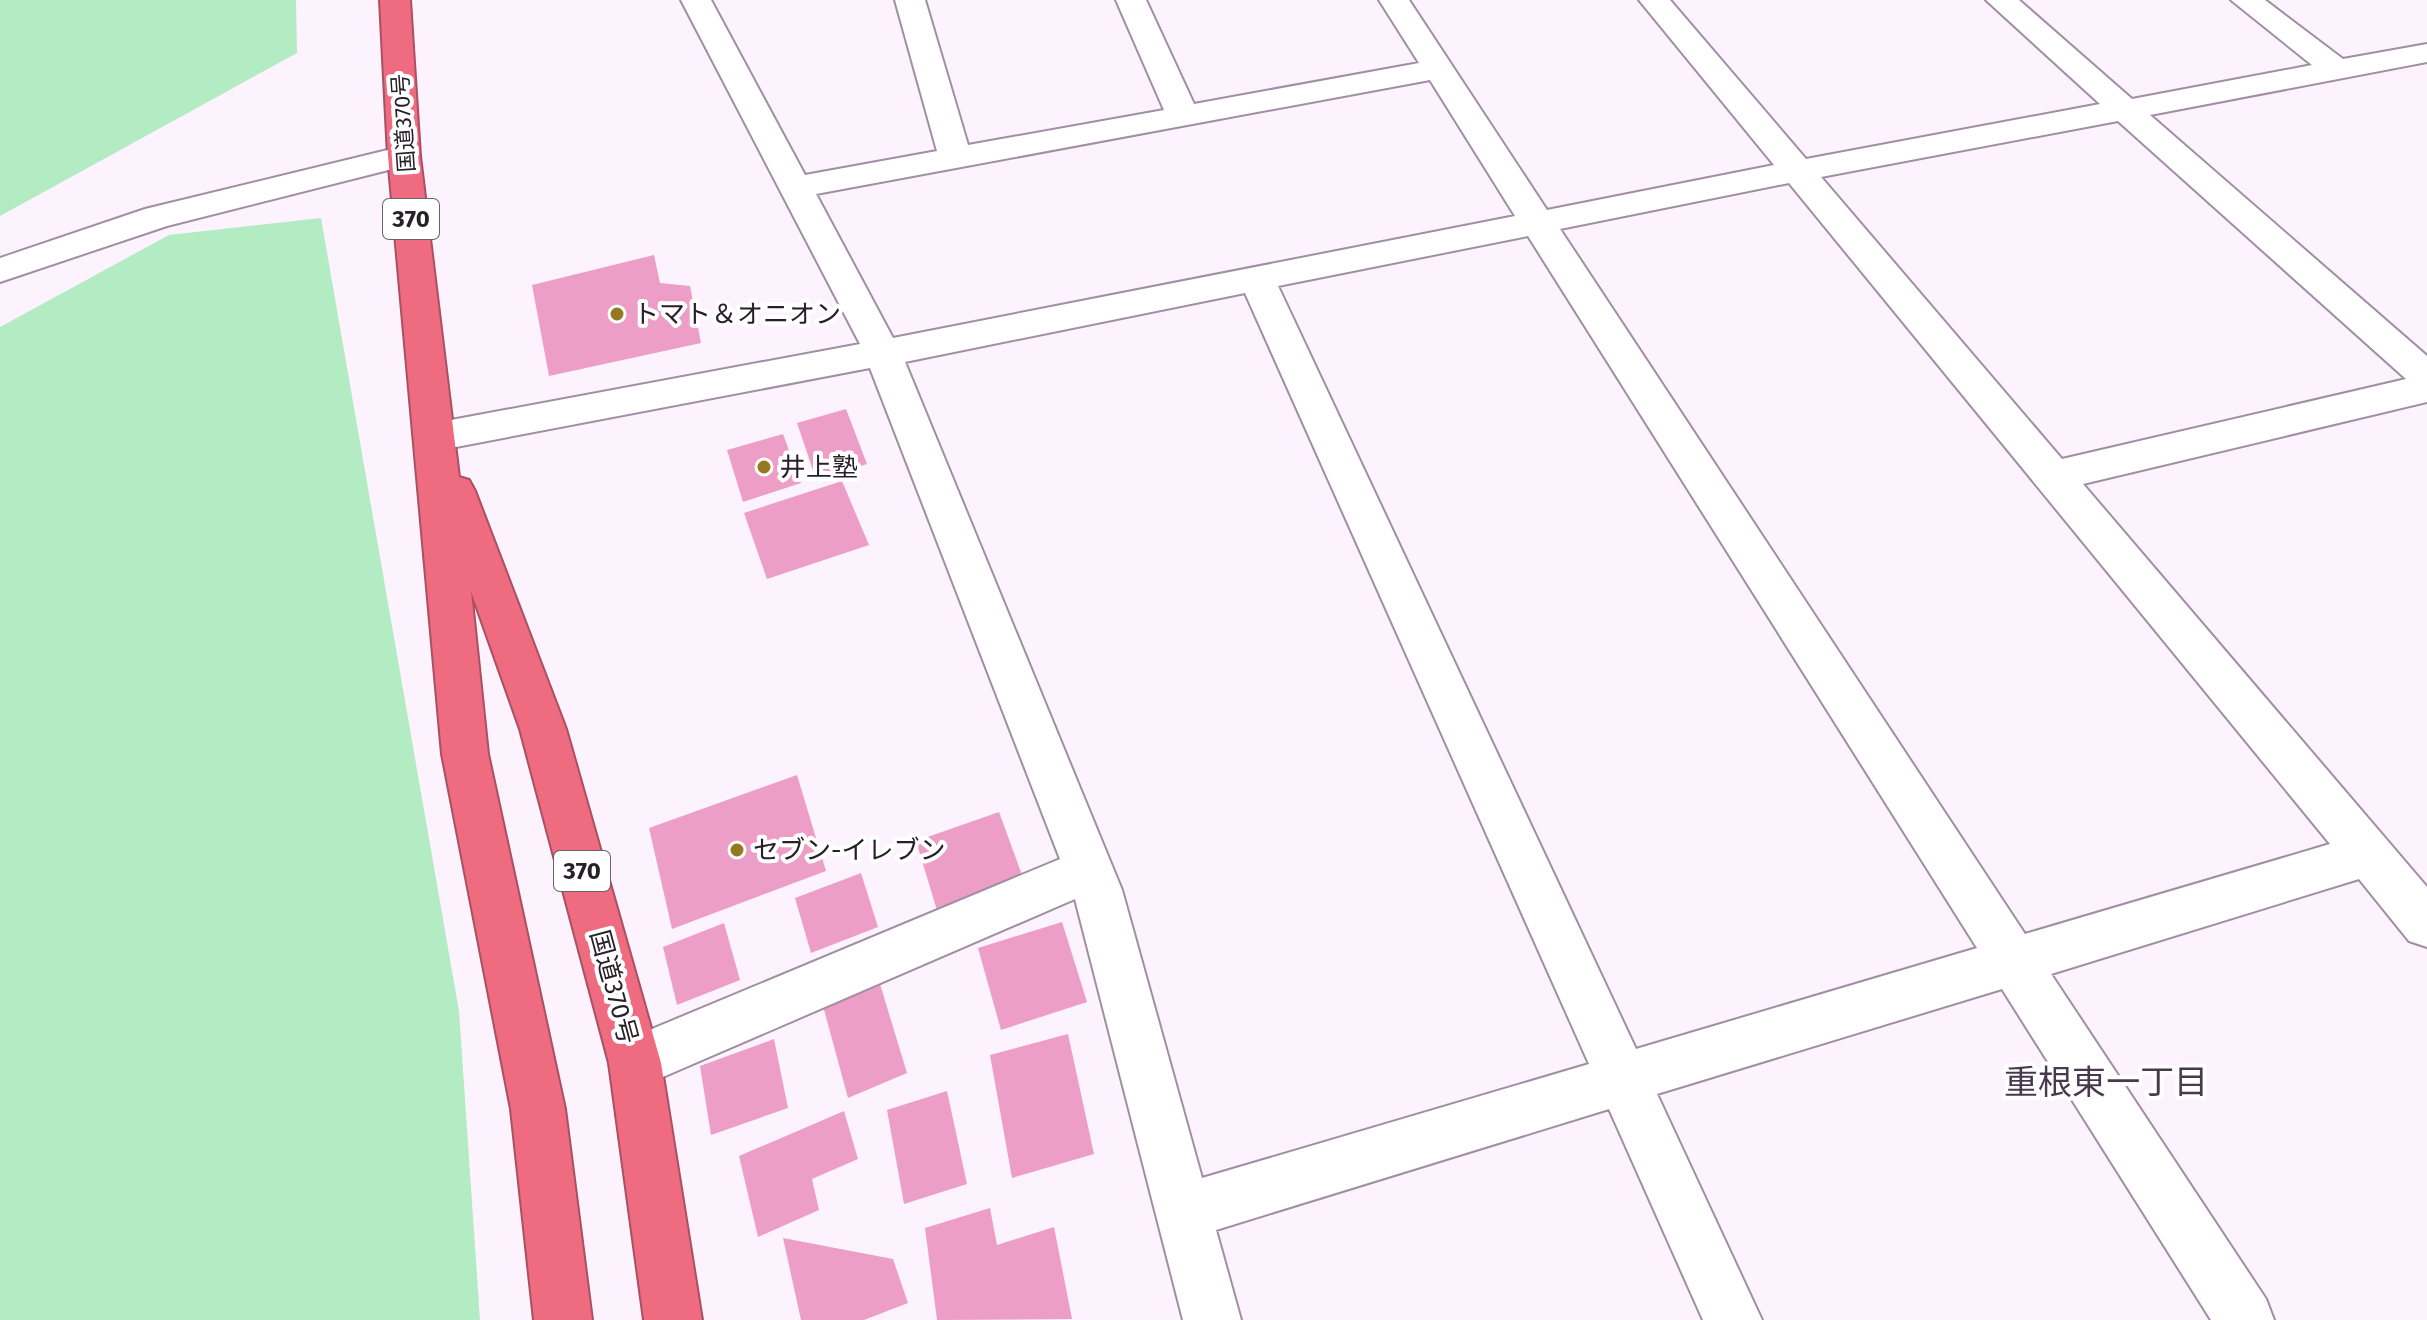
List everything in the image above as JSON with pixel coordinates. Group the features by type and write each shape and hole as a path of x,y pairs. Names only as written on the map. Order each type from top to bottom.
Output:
{"highway":[{"name":"国道370号","path":"395,0 404,156 465,754 538,1109 563,1320"},
{"name":"国道370号","path":"435,437 543,729 635,1063 673,1320"}],"street":[{"path":"696,0 883,353 1097,890 1212,1320"},
{"path":"910,0 955,157"},
{"path":"1131,0 1183,116"},
{"path":"1394,0 2245,1320"},
{"path":"1654,0 2427,924"},
{"path":"2001,0 2427,377"},
{"path":"2246,0 2337,70"},
{"path":"435,437 883,353 1797,171 2427,53"},
{"path":"795,187 1439,69"},
{"path":"0,270 157,217 404,156"},
{"path":"1256,278 1733,1320"},
{"path":"2055,476 2427,388"},
{"path":"1183,1212 2369,854"},
{"path":"635,1063 1088,870"}],"green space":[{"path":"0,0 296,0 297,53 0,216"},
{"path":"321,218 459,1011 480,1320 0,1320 0,327 169,235"}],"building":[{"name":"トマト＆オニオン","path":"654,255 660,283 690,286 701,343 549,376 532,285"},
{"path":"846,409 867,464 816,479 797,423"},
{"name":"井上塾","path":"783,434 801,483 743,502 727,450"},
{"path":"842,481 869,545 767,579 744,513"},
{"name":"セブン-イレブン","path":"797,775 826,871 672,929 649,828"},
{"path":"999,812 1026,886 939,917 916,841"},
{"path":"861,873 878,927 811,953 795,898"},
{"path":"1062,922 1087,1002 1001,1030 978,948"},
{"path":"724,923 740,980 677,1005 663,947"},
{"path":"880,984 907,1073 848,1098 823,1006"},
{"path":"1068,1034 1094,1154 1012,1178 990,1055"},
{"path":"774,1039 788,1108 711,1135 700,1066"},
{"path":"947,1091 967,1184 904,1204 887,1110"},
{"path":"844,1111 858,1159 812,1179 819,1210 758,1237 739,1156"},
{"path":"990,1208 997,1245 1054,1227 1072,1319 937,1320 925,1228"},
{"path":"783,1238 893,1259 908,1303 864,1320 801,1320"}],"place":[{"name":"トマト＆オニオン","path":"617,314"},
{"name":"井上塾","path":"764,467"},
{"name":"セブン-イレブン","path":"737,850"}],"district":[{"name":"重根東一丁目","path":"2106,1082"}]}
